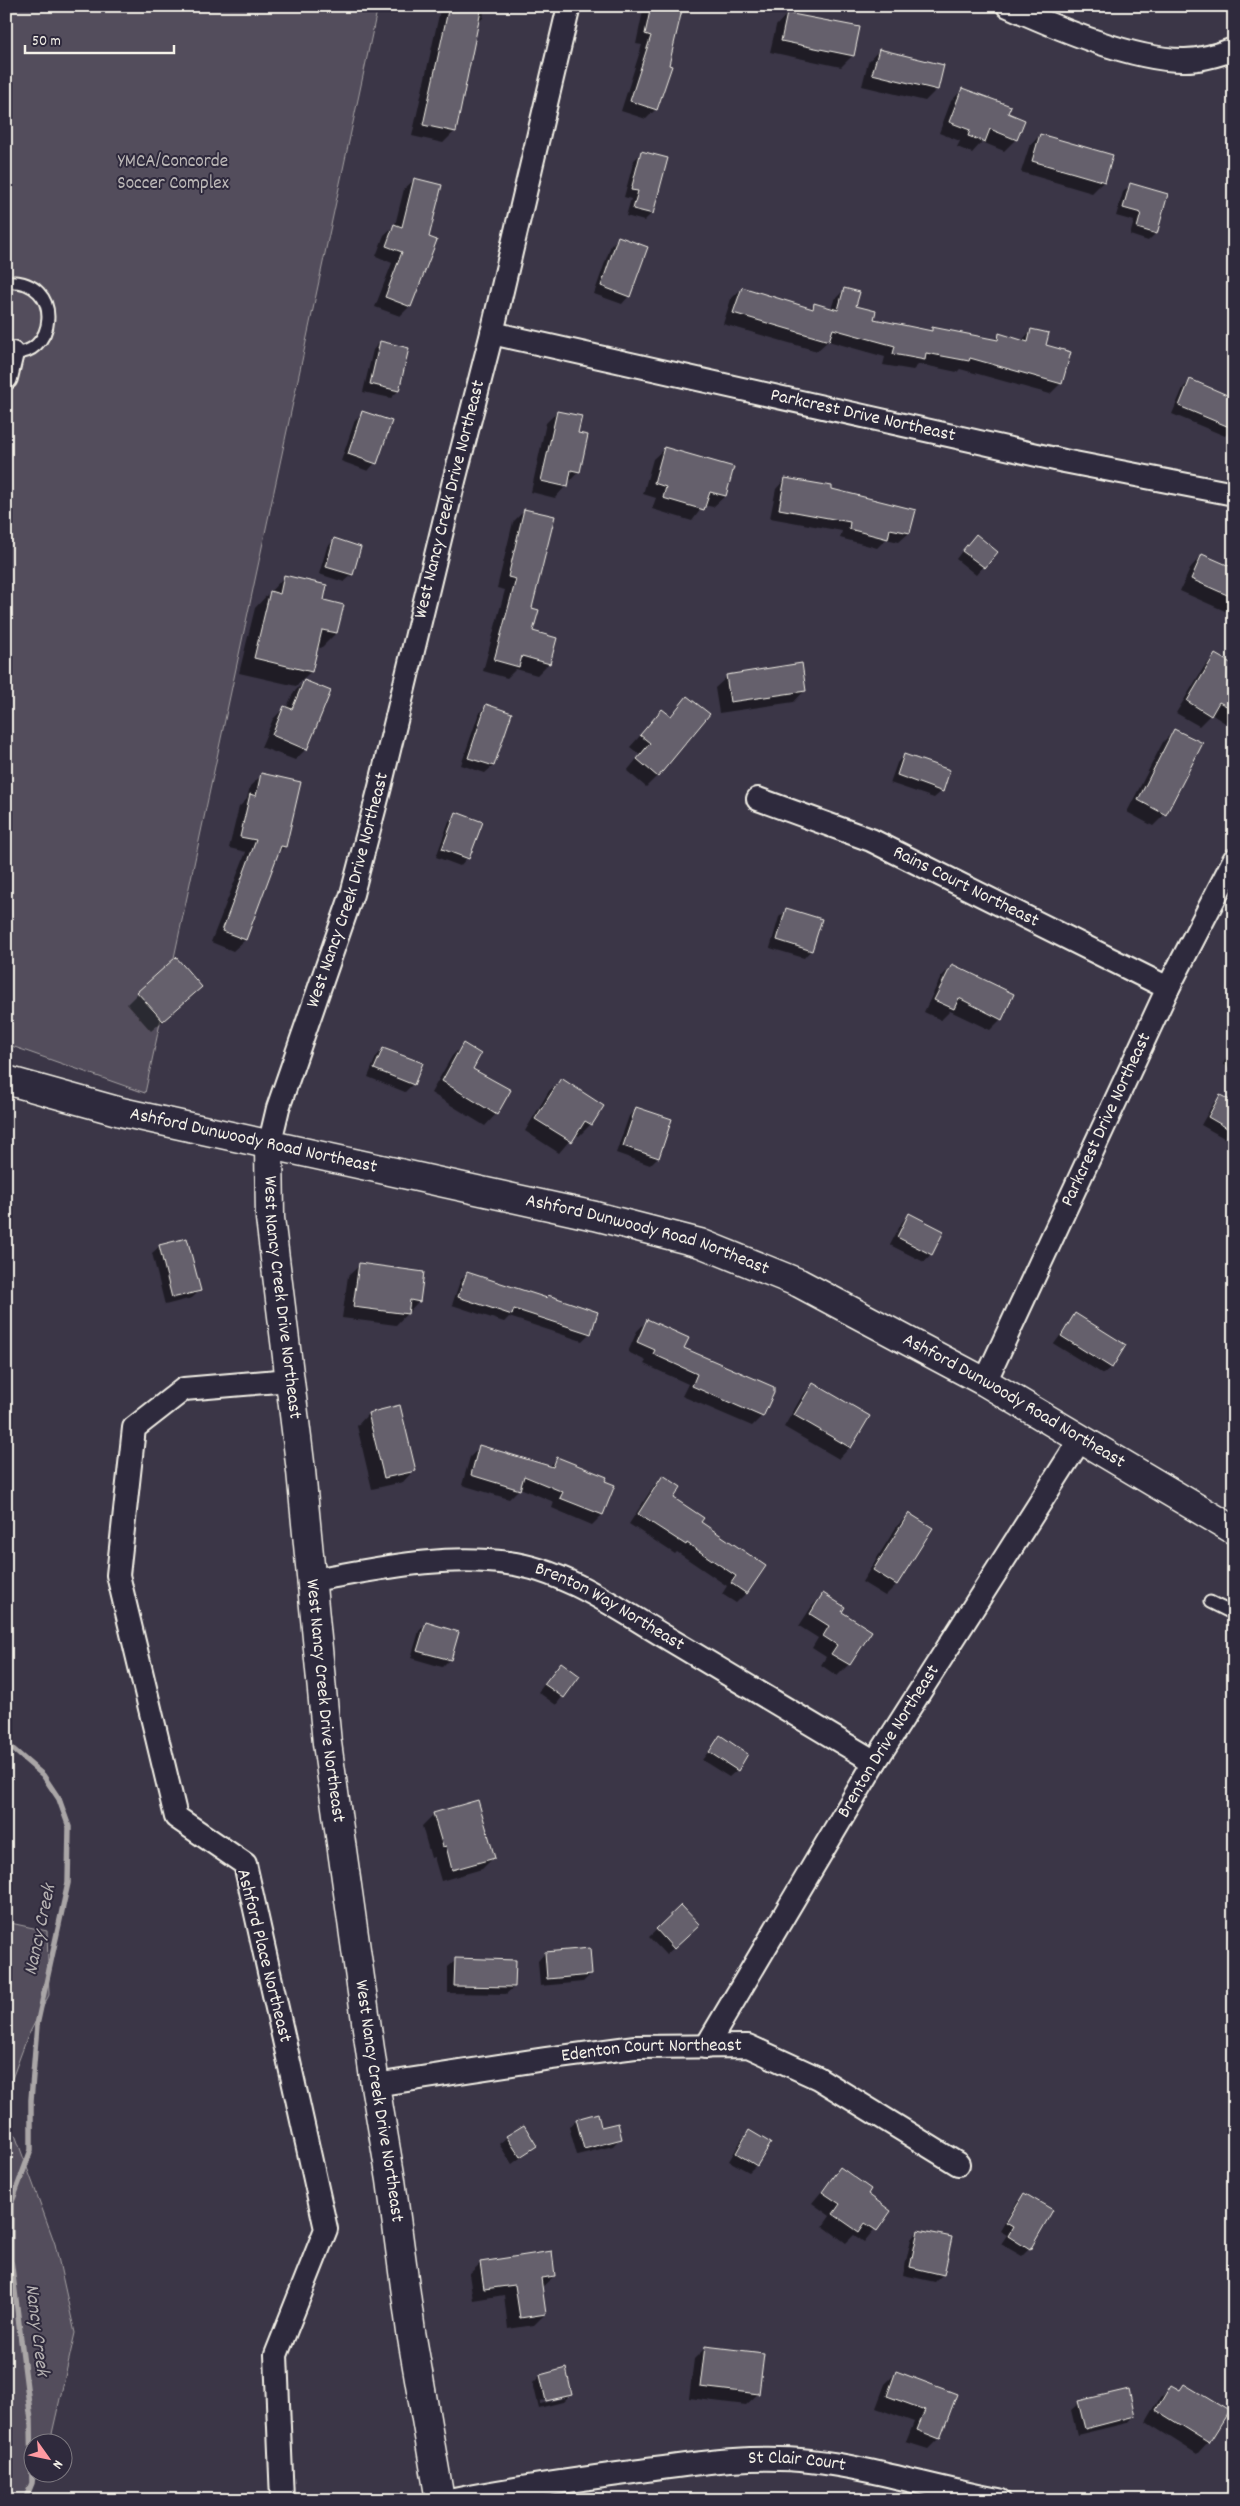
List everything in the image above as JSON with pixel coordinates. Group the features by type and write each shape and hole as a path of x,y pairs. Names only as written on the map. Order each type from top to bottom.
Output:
{"street":[{"name":"West Nancy Creek Drive Northeast","path":"440,2500 411,2332 391,2180 375,2085 326,1742 313,1580 270,1218 269,1146 278,1108 352,894 492,333 569,6"},
{"path":"1008,6 1042,22 1093,40 1154,58 1186,60 1214,56 1234,49"},
{"name":"Parkcrest Drive Northeast","path":"492,333 1064,461 1234,494"},
{"path":"6,378 9,353"},
{"name":"Rains Court Northeast","path":"758,799 870,840 966,886 1168,988"},
{"name":"Parkcrest Drive Northeast","path":"984,1382 1168,988 1234,860"},
{"name":"Ashford Dunwoody Road Northeast","path":"6,1080 121,1112 595,1216 700,1243 800,1283 984,1382 1234,1530"},
{"name":"Ashford Place Northeast","path":"282,2500 276,2355 326,2229 245,1864 176,1817 118,1574 134,1428 184,1389 290,1380"},
{"name":"Brenton Drive Northeast","path":"706,2047 875,1762 1080,1440"},
{"name":"Brenton Way Northeast","path":"313,1580 411,1563 465,1559 510,1563 555,1576 604,1601 875,1762"},
{"name":"Edenton Court Northeast","path":"375,2085 545,2058 635,2047 748,2046 818,2078 958,2164"},
{"name":"St Clair Court","path":"454,2500 511,2488 706,2462 758,2459 809,2461 862,2470 999,2500"}],"lane":[{"path":"6,282 25,283 34,288 46,304 49,314 48,324 39,342 22,352 9,353"},
{"path":"1210,1602 1234,1614"}],"green space":[{"name":"YMCA/Concorde Soccer Complex","path":"6,6 378,6 145,1093 6,1044"},
{"path":"6,1922 47,1931 49,1995 27,2038 6,2095"},
{"path":"6,2110 55,2244 75,2333 52,2434 22,2434 22,2484 33,2484 27,2500 6,2500"}],"building":[{"path":"449,6 482,6 456,132 423,125"},
{"path":"651,6 683,6 669,65 672,66 657,110 630,101 651,36 645,34"},
{"path":"787,13 860,27 854,56 781,41"},
{"path":"879,49 944,65 938,90 872,74"},
{"path":"962,88 1011,106 1008,113 1025,120 1017,140 990,129 985,142 968,136 970,130 949,122"},
{"path":"1040,134 1113,155 1105,182 1032,161"},
{"path":"641,151 668,158 653,214 633,209 638,191 631,190"},
{"path":"414,178 442,185 429,237 437,240 411,307 385,297 402,252 386,246 394,224 402,227"},
{"path":"1130,183 1168,194 1157,234 1137,228 1141,213 1123,208"},
{"path":"618,236 648,247 630,297 601,286"},
{"path":"742,287 813,309 814,303 838,310 844,288 860,292 856,306 876,311 874,319 932,331 932,327 998,340 999,333 1028,342 1031,329 1049,333 1046,345 1071,352 1062,384 970,358 969,361 926,353 925,360 893,354 895,346 833,329 829,341 733,313"},
{"path":"380,341 409,348 399,391 370,384"},
{"path":"1190,379 1234,398 1234,429 1179,406"},
{"path":"362,411 392,421 377,464 348,454"},
{"path":"557,411 582,416 578,433 588,435 580,472 571,470 568,487 541,481"},
{"path":"664,447 734,467 726,496 710,492 704,510 663,498 666,487 654,483"},
{"path":"785,478 832,486 832,489 916,510 910,533 890,529 888,539 849,529 850,522 779,509"},
{"path":"524,509 555,516 532,608 539,610 533,631 557,638 550,664 522,656 519,667 494,660 516,579 508,577"},
{"path":"976,534 998,552 985,568 962,551"},
{"path":"334,538 361,547 353,575 326,567"},
{"path":"1202,554 1234,568 1234,598 1191,579"},
{"path":"284,575 327,585 324,600 344,605 337,633 322,630 312,672 254,658 270,591 280,594"},
{"path":"1215,654 1234,665 1234,710 1219,702 1211,716 1187,701"},
{"path":"802,663 806,691 730,702 726,675"},
{"path":"304,680 331,691 307,750 272,735 284,706 292,709"},
{"path":"687,696 710,714 658,777 637,759 650,743 640,735 662,709 671,716"},
{"path":"486,704 512,713 494,766 468,758"},
{"path":"1174,729 1203,743 1166,815 1138,800"},
{"path":"904,754 950,770 943,792 897,775"},
{"path":"261,773 301,782 286,847 281,846 246,940 222,931 256,840 240,837 250,794 256,796"},
{"path":"456,812 483,822 469,859 442,849"},
{"path":"786,908 822,919 812,951 777,940"},
{"path":"176,957 202,987 163,1021 137,992"},
{"path":"952,964 1014,994 1002,1020 959,998 954,1009 934,1000"},
{"path":"463,1043 481,1054 473,1069 511,1090 497,1115 442,1081"},
{"path":"383,1048 423,1063 414,1085 374,1069"},
{"path":"561,1078 604,1106 592,1125 585,1121 572,1142 535,1119"},
{"path":"1220,1095 1234,1102 1234,1132 1208,1117"},
{"path":"636,1107 672,1119 659,1158 623,1146"},
{"path":"909,1213 944,1231 932,1255 897,1237"},
{"path":"187,1238 201,1291 172,1298 159,1245"},
{"path":"359,1263 424,1272 420,1302 410,1300 408,1314 353,1307"},
{"path":"467,1272 547,1298 548,1295 598,1312 591,1334 514,1309 512,1315 458,1297"},
{"path":"1075,1313 1126,1345 1112,1368 1061,1336"},
{"path":"647,1319 689,1338 684,1348 774,1387 774,1393 763,1417 692,1386 697,1374 653,1354 655,1350 637,1342"},
{"path":"813,1383 870,1416 851,1448 794,1415"},
{"path":"400,1405 416,1471 384,1478 368,1413"},
{"path":"479,1445 553,1467 557,1457 607,1477 605,1481 615,1485 603,1515 560,1498 563,1492 524,1476 520,1490 471,1475"},
{"path":"663,1475 681,1487 674,1498 704,1518 701,1522 766,1566 747,1594 731,1583 736,1576 687,1543 686,1545 638,1514"},
{"path":"909,1513 933,1528 897,1585 873,1570"},
{"path":"823,1593 845,1607 842,1612 872,1631 850,1665 831,1654 837,1645 823,1636 829,1626 810,1614"},
{"path":"426,1622 459,1632 451,1660 417,1651"},
{"path":"561,1662 580,1676 564,1698 544,1684"},
{"path":"720,1735 748,1754 738,1771 709,1752"},
{"path":"478,1800 495,1858 452,1870 446,1846 443,1847 433,1813"},
{"path":"681,1905 700,1925 674,1949 656,1929"},
{"path":"590,1948 592,1975 547,1979 545,1952"},
{"path":"455,1958 516,1960 515,1987 454,1986"},
{"path":"598,2113 601,2127 618,2123 622,2139 584,2149 576,2119"},
{"path":"524,2125 537,2146 520,2157 506,2136"},
{"path":"749,2130 771,2143 757,2166 736,2153"},
{"path":"840,2167 871,2189 868,2194 891,2211 877,2231 865,2223 859,2232 833,2214 840,2204 822,2192"},
{"path":"1024,2193 1053,2210 1030,2250 1008,2236 1013,2227 1006,2223"},
{"path":"918,2230 952,2237 944,2275 910,2267"},
{"path":"552,2251 555,2276 541,2278 546,2314 520,2318 515,2285 484,2289 480,2262"},
{"path":"705,2346 764,2353 759,2394 700,2387"},
{"path":"566,2368 572,2395 546,2401 540,2375"},
{"path":"896,2371 957,2394 940,2439 917,2430 925,2410 887,2396"},
{"path":"1184,2384 1229,2411 1209,2443 1156,2410 1171,2385 1180,2390"},
{"path":"1129,2389 1135,2416 1085,2429 1078,2401"}],"waterway":[{"name":"Nancy Creek","path":"6,1743 43,1775 59,1799 69,1827 68,1883 37,2025 31,2100 31,2150 11,2204 11,2260 31,2420 32,2483 25,2500"}]}
